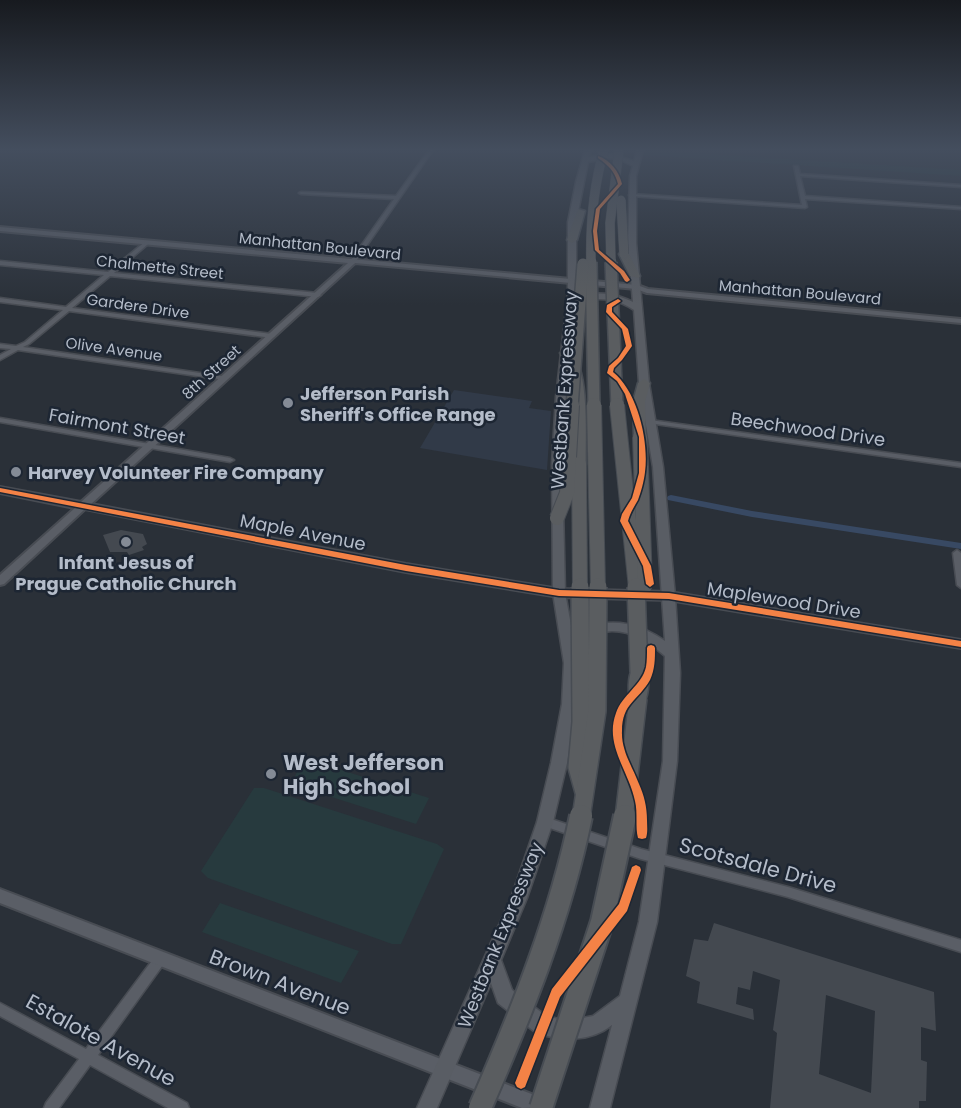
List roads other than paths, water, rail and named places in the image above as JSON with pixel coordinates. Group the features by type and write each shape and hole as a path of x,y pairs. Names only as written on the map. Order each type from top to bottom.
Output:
{"highway":[{"path":"572,240 583,202"},
{"name":"Westbank Expressway","path":"480,1108 538,966 557,909 586,798 598,707 601,631 590,226 593,202"},
{"path":"543,1108 594,949 615,865 636,730 639,672 638,603 617,414 610,223 613,202"},
{"path":"621,202 624,254 636,282"},
{"path":"557,518 567,493 583,264 591,254"},
{"path":"566,353 579,383 581,722 577,767 586,798"},
{"path":"639,672 647,631 645,421"}],"main road":[{"name":"Westbank Expressway","path":"427,1108 519,898 545,822 559,763 569,704 571,663 559,593 557,464 571,304 572,240 576,202"},
{"path":"600,1108 648,922 670,761 673,674 670,652 669,596 658,467 645,421 631,202"},
{"path":"571,304 590,297 606,296 625,300 637,309"},
{"path":"568,651 584,634 595,628 618,626 632,628 670,652"},
{"path":"492,961 505,996 542,1025 567,1030 597,1025 629,1000"}],"street":[{"name":"8th Street","path":"0,581 352,263 395,202"},
{"path":"728,202 805,207 804,202"},
{"path":"871,202 961,208"},
{"name":"Manhattan Boulevard","path":"0,229 572,282 636,282 644,285 961,314"},
{"path":"0,358 18,349 146,243"},
{"name":"Chalmette Street","path":"0,263 318,295"},
{"name":"Manhattan Boulevard","path":"636,282 646,291 961,320"},
{"path":"697,296 728,293"},
{"name":"Gardere Drive","path":"0,300 272,336"},
{"name":"Olive Avenue","path":"0,346 225,378"},
{"name":"Fairmont Street","path":"0,420 230,460"},
{"name":"Beechwood Drive","path":"645,421 961,465"},
{"name":"Maple Avenue","path":"0,490 85,504 406,568 559,593 602,594"},
{"path":"957,553 961,582"},
{"name":"Maplewood Drive","path":"602,594 669,596 961,644"},
{"name":"Scotsdale Drive","path":"545,822 657,857 788,892 961,946"},
{"name":"Brown Avenue","path":"0,896 543,1108"},
{"path":"51,1108 161,958"},
{"name":"Estalote Avenue","path":"0,1009 182,1108"}],"waterway":[{"path":"671,498 752,514 961,546"}],"place":[{"name":"Jefferson Parish Sheriff's Office Range","path":"288,403"},
{"name":"Harvey Volunteer Fire Company","path":"16,472"},
{"name":"Infant Jesus of Prague Catholic Church","path":"126,542"},
{"name":"West Jefferson High School","path":"271,774"}]}
